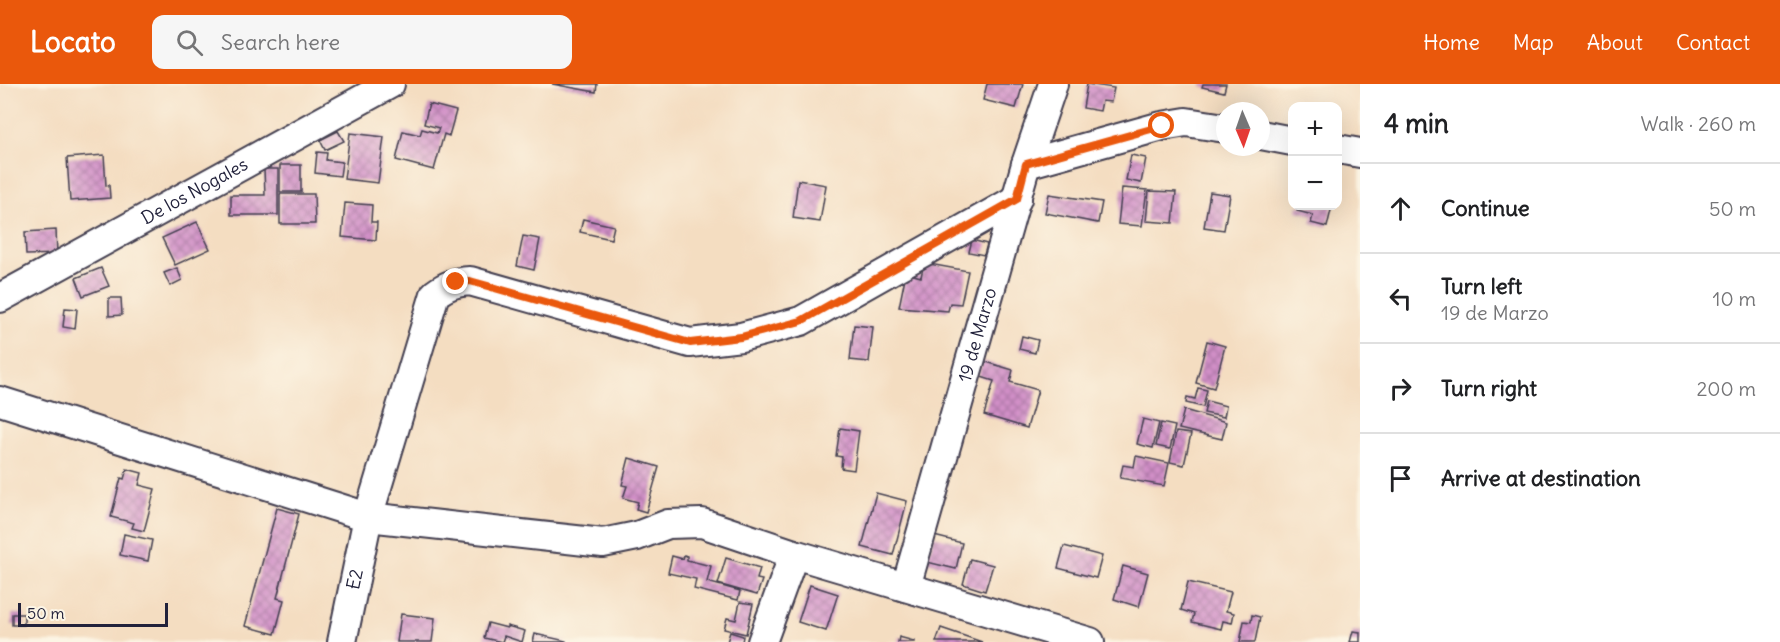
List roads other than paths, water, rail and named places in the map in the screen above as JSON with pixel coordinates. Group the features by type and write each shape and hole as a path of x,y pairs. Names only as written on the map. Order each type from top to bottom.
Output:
{"street":[{"name":"De los Nogales","path":"0,298 390,84"},
{"name":"19 de Marzo","path":"906,587 1026,164 1053,84"},
{"path":"1026,164 1162,126 1186,122 1216,127"},
{"path":"1270,137 1288,140"},
{"path":"1342,150 1360,153"},
{"name":"E2","path":"342,642 368,517 435,294 444,287 456,282 470,281 690,343 741,337 801,321 1017,199"},
{"path":"0,401 368,517 603,543 637,536 668,524 702,523 794,554 1090,642"},
{"path":"762,642 794,554"}]}
